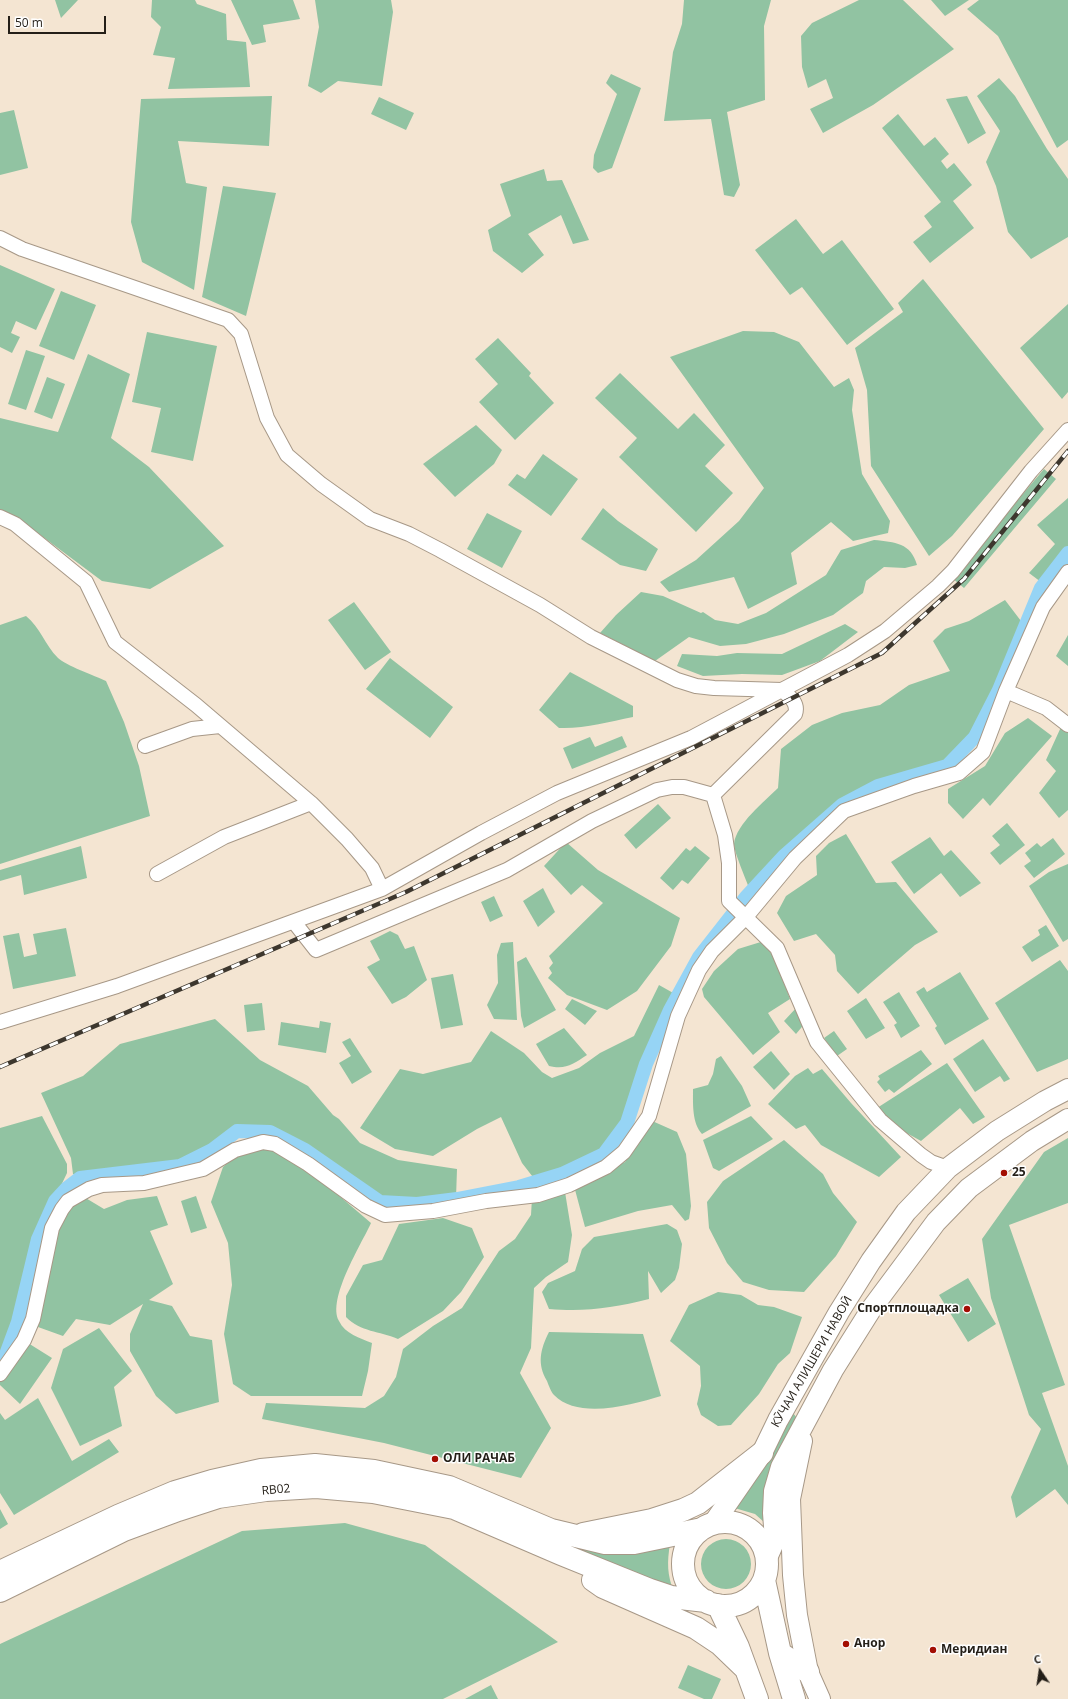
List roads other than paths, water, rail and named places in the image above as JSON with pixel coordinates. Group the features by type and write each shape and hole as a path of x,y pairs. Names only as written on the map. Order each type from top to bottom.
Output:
{"highway":[{"path":"573,1536 652,1520 683,1510 698,1503 762,1453"},
{"name":"RB02","path":"0,1572 118,1516 175,1492 261,1470 315,1465 374,1471 449,1487 551,1530 605,1542 634,1543 708,1526"},
{"name":"RB02","path":"0,1591 124,1530 218,1498 266,1490 316,1487 373,1492 454,1508 561,1554"},
{"path":"561,1554 671,1597 712,1603 730,1605 740,1603 754,1594 764,1580 767,1569 767,1558 764,1547 758,1537 749,1528 725,1522 708,1526 694,1536 688,1545 684,1555 683,1566 690,1586 697,1595 712,1603 738,1647 757,1699"},
{"path":"561,1554 602,1587 696,1628 720,1644 745,1668"},
{"path":"764,1580 780,1653 794,1699"},
{"path":"780,1653 808,1672"}],"street":[{"path":"0,238 22,249 228,320 241,334 267,418 288,455 321,484 370,520 409,534 440,550 540,605 591,637 676,680 696,686 714,688 782,690 795,703 795,714 713,795"},
{"path":"0,1022 117,986 294,922 382,888 557,793 691,738 848,655 885,631 938,586 953,571 1031,471 1068,430"},
{"path":"0,517 15,524 86,582 115,642 196,705 310,803 347,839 372,868 382,888"},
{"path":"0,1374 24,1340 33,1319 52,1228 68,1201 89,1189 102,1185 144,1184 203,1169 235,1150 263,1142 275,1144 308,1164 366,1206 385,1215 433,1211 486,1201 538,1195 569,1185 606,1167 624,1152 649,1116 678,1016 699,970 712,951 746,917 795,858 844,811 914,786 959,773 983,752 1006,692 1043,607 1068,572"},
{"path":"1006,692 1046,708 1068,725"},
{"path":"145,746 192,729 220,726"},
{"path":"294,922 316,950 507,870 592,821 657,790 672,787 684,788 713,795"},
{"path":"713,795 725,834 729,863 729,900 777,948 817,1042 880,1120 921,1155 931,1162 948,1168"},
{"path":"157,874 224,837 310,803"},
{"name":"КӮЧАИ АЛИШЕРИ НАВОӢ","path":"708,1526 762,1453 778,1420 839,1312 871,1261 906,1212 948,1168 997,1132 1045,1101 1068,1089"},
{"name":"КӮЧАИ АЛИШЕРИ НАВОӢ","path":"767,1558 775,1540 773,1513 774,1491 781,1467 816,1402 872,1308 936,1222 969,1188 999,1164 1032,1141 1068,1119"},
{"path":"816,1402 801,1447 790,1499 793,1575 797,1615 808,1672 820,1699"}],"waterway":[{"path":"0,1363 4,1360 18,1322 38,1239 55,1201 67,1188 80,1178 180,1166 212,1150 237,1131 270,1132 305,1150 380,1202 417,1204 457,1199 519,1187 562,1174 604,1154 627,1123 646,1064 670,1010 699,957 746,897 784,856 842,805 878,786 947,766 975,737 999,690 1041,588 1068,553"}],"railway":[{"path":"0,1067 406,892 882,653 964,579 1068,451"}],"place":[{"name":"25","path":"1004,1173"},
{"name":"Спортплощадка","path":"967,1309"},
{"name":"ОЛИ РАЧАБ","path":"435,1459"},
{"name":"Анор","path":"846,1644"},
{"name":"Меридиан","path":"933,1650"}]}
